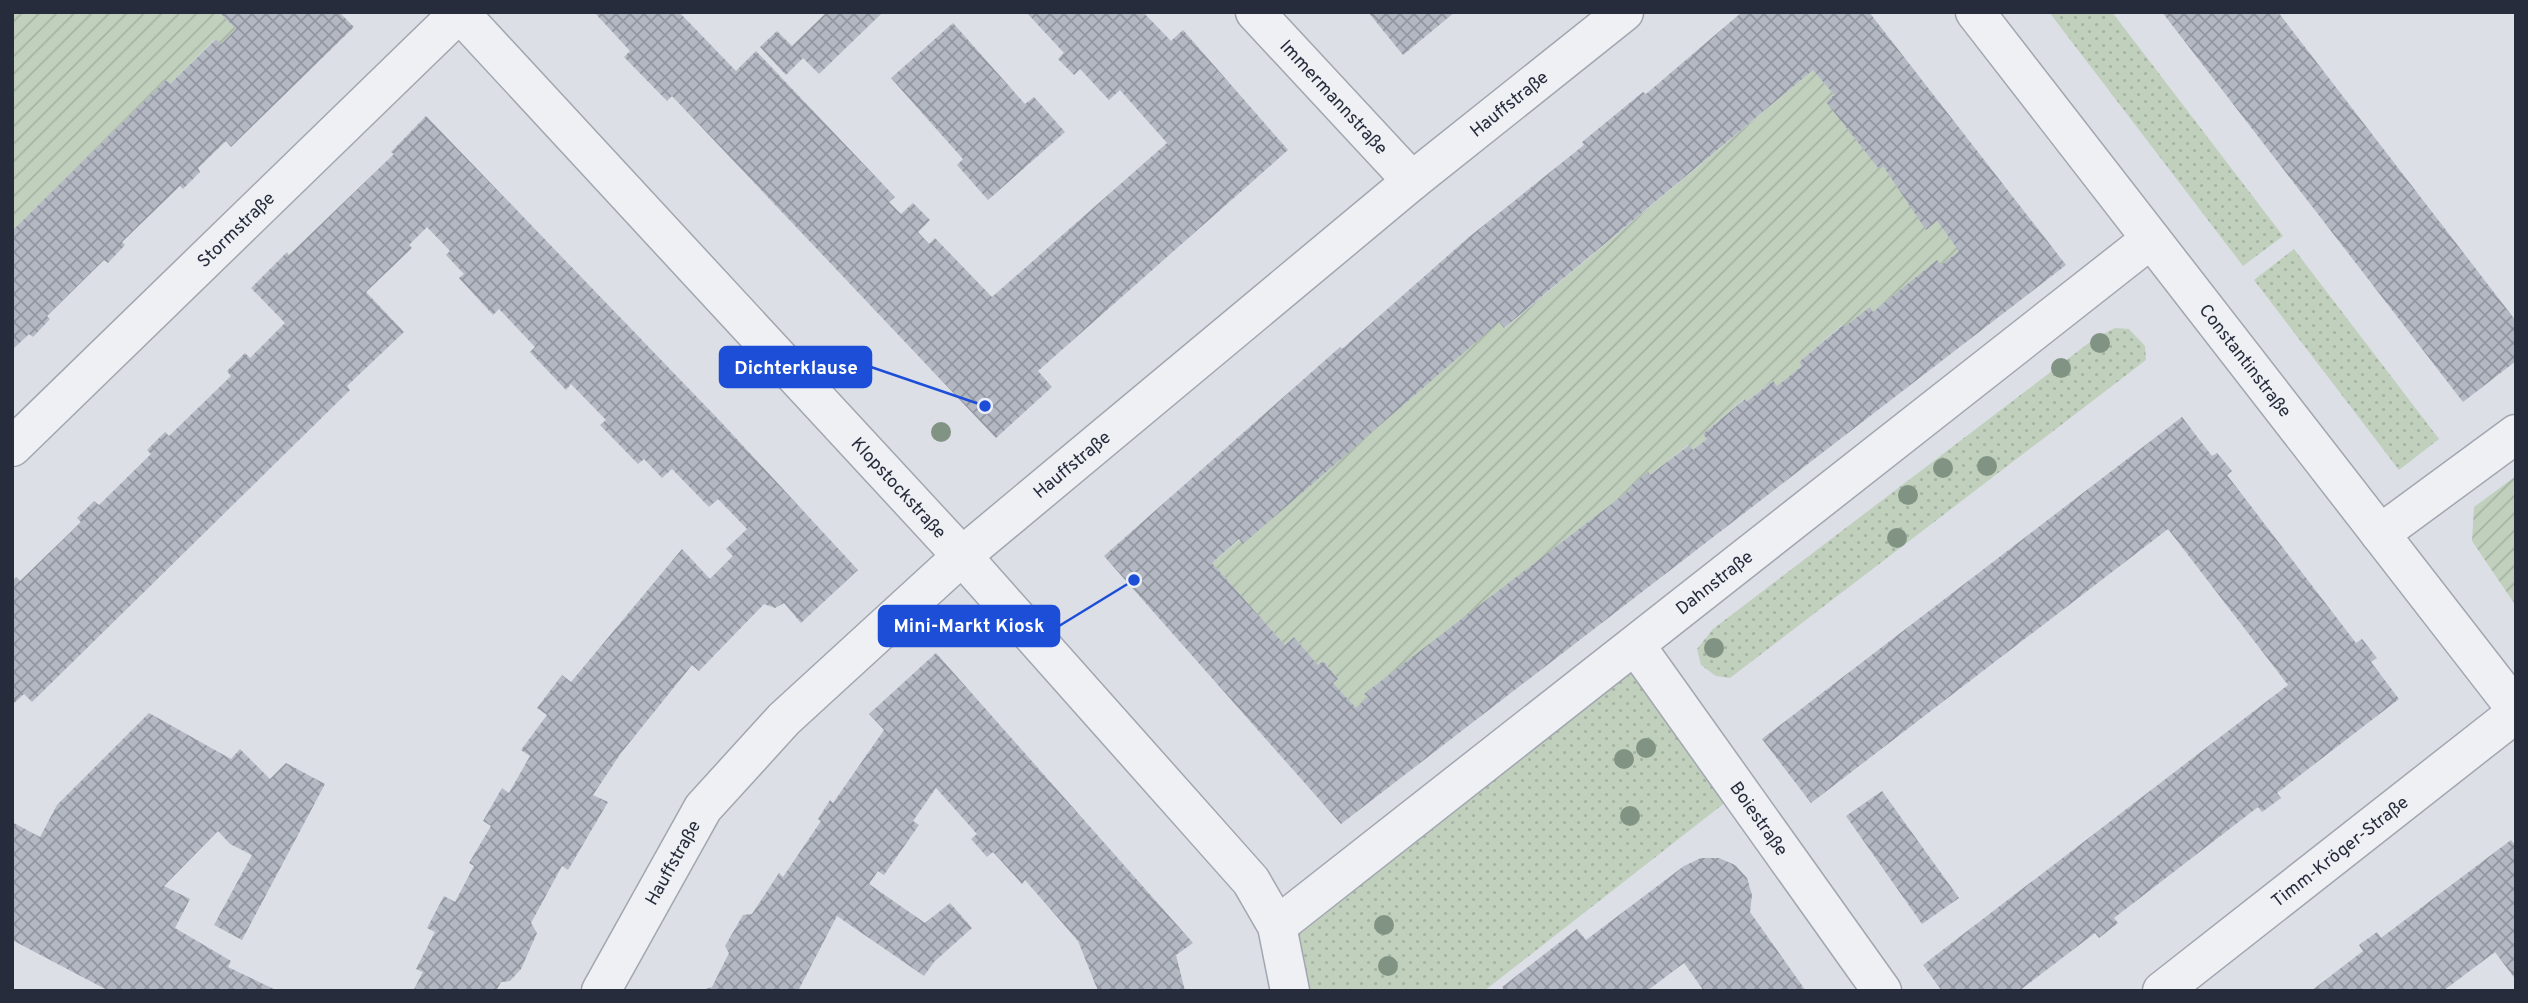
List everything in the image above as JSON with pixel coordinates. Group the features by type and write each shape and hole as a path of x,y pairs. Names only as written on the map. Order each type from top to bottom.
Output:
{"street":[{"name":"Stormstraße","path":"12,447 459,12"},
{"name":"Klopstockstraße","path":"459,12 962,556 1251,881 1277,926 1290,991"},
{"name":"Immermannstraße","path":"1255,12 1412,181"},
{"name":"Hauffstraße","path":"601,991 703,808 785,719 962,556 1412,181 1624,12"},
{"name":"Constantinstraße","path":"1975,12 2516,711"},
{"name":"Dahnstraße","path":"1277,926 2151,239"},
{"path":"2380,534 2516,434"},
{"name":"Boiestraße","path":"1636,646 1882,991"},
{"name":"Timm-Kröger-Straße","path":"2162,991 2516,711"}],"green space":[{"path":"12,12 219,12 236,29 221,44 215,39 170,84 166,80 12,231"},
{"path":"2049,12 2112,12 2283,236 2243,266"},
{"path":"1813,70 1834,95 1826,102 1879,168 1883,166 1926,229 1937,221 1959,251 1941,265 1937,261 1873,312 1870,308 1844,327 1842,325 1799,362 1802,366 1777,386 1772,381 1746,402 1744,399 1703,434 1707,439 1693,450 1688,445 1650,475 1648,473 1631,489 1365,694 1368,697 1356,708 1333,683 1338,679 1323,661 1318,665 1294,637 1285,645 1212,563 1499,322 1505,328"},
{"path":"2294,249 2439,439 2399,470 2254,280"},
{"path":"2115,328 2129,329 2145,346 2146,360 1730,678 1716,676 1701,665 1697,649 1713,629 2094,339"},
{"path":"2516,476 2516,606 2472,541 2474,507"},
{"path":"1636,646 1740,791 1484,991 1290,991 1277,926"}],"building":[{"path":"219,12 339,12 354,27 231,147 226,141 198,168 200,172 183,189 180,186 122,242 125,245 108,263 104,260 47,316 50,319 33,337 29,334 12,350 12,231 166,80 170,84 216,39 221,44 236,29"},
{"path":"594,12 679,12 736,71 756,51 895,197 889,202 901,214 913,203 930,220 918,232 929,244 935,238 992,297 1167,143 1120,90 1109,100 1080,69 1074,75 1058,59 1064,53 1026,12 1143,12 1171,41 1183,30 1288,150 1038,371 1052,387 996,438 672,96 667,101 624,57 630,51"},
{"path":"827,12 883,12 819,74 803,58 786,75 760,47 777,31 792,46"},
{"path":"1368,12 1455,12 1403,55"},
{"path":"1742,12 1869,12 2066,265 1341,824 1104,556 1469,237 1584,145 1582,142 1643,92 1646,94","holes":["1813,70 1834,95 1826,102 1879,169 1883,166 1926,230 1937,221 1959,251 1941,265 1937,260 1873,312 1870,307 1844,327 1843,325 1799,362 1802,366 1777,386 1773,381 1746,402 1745,399 1703,434 1707,439 1693,450 1689,445 1650,475 1648,472 1629,487 1631,489 1364,694 1368,697 1356,708 1333,683 1338,679 1323,661 1318,665 1294,637 1285,645 1212,563 1239,539 1243,544 1499,322 1504,328"]},
{"path":"2162,12 2278,12 2516,321 2516,361 2463,402"},
{"path":"953,23 1025,104 1034,97 1065,132 988,200 957,165 963,159 891,78"},
{"path":"426,116 720,421 858,570 801,623 784,603 775,608 764,604 699,671 692,665 621,753 593,795 608,802 568,870 562,866 531,923 537,933 521,969 510,981 501,982 496,991 413,991 423,972 416,969 435,932 427,928 444,896 455,902 474,866 469,863 491,826 483,821 502,788 509,793 530,756 521,750 547,715 537,708 562,675 571,682 682,549 710,579 733,556 726,549 747,529 718,499 709,507 672,469 662,478 644,459 638,464 600,425 606,420 571,384 566,390 530,352 535,347 499,309 493,315 459,278 464,274 446,255 450,251 427,227 409,245 412,248 366,292 404,332 347,386 350,390 32,702 24,694 12,705 12,581 16,577 20,581 81,522 77,518 94,501 99,505 151,454 147,450 165,432 169,436 231,376 227,371 245,353 250,358 285,323 251,288 394,154 391,152"},
{"path":"2182,417 2212,456 2217,453 2232,471 2227,475 2356,643 2362,639 2377,658 2371,662 2399,699 2277,793 2281,798 2262,812 2258,807 2114,918 2118,923 2099,938 2095,933 2019,991 1942,991 1923,965 2288,685 2168,529 1811,803 1762,739"},
{"path":"936,653 1193,943 1176,955 1185,991 1098,991 1078,941 1025,880 1022,884 993,852 987,857 971,839 977,834 936,788 913,821 919,825 884,875 878,871 869,884 925,923 950,903 972,928 934,962 924,976 837,916 798,991 699,991 712,987 729,953 725,946 743,915 752,914 779,873 783,877 821,821 818,819 830,800 833,803 884,730 869,714"},
{"path":"149,713 231,759 240,749 270,779 286,763 325,784 242,940 214,925 252,855 230,844 218,831 164,886 190,899 175,928 231,961 228,967 278,991 109,991 12,940 12,822 40,837 57,805"},
{"path":"1882,791 1959,898 1922,924 1846,816"},
{"path":"2511,840 2516,846 2516,980 2495,952 2443,991 2311,991 2363,951 2359,945 2377,932 2381,938"},
{"path":"1701,858 1719,858 1735,865 1747,878 1752,895 1750,912 1806,991 1704,991 1684,963 1647,991 1505,991 1502,987 1577,929 1586,940 1684,866"}],"place":[{"name":"Dichterklause","path":"985,406"},
{"name":"Mini-Markt Kiosk","path":"1134,580"}]}
